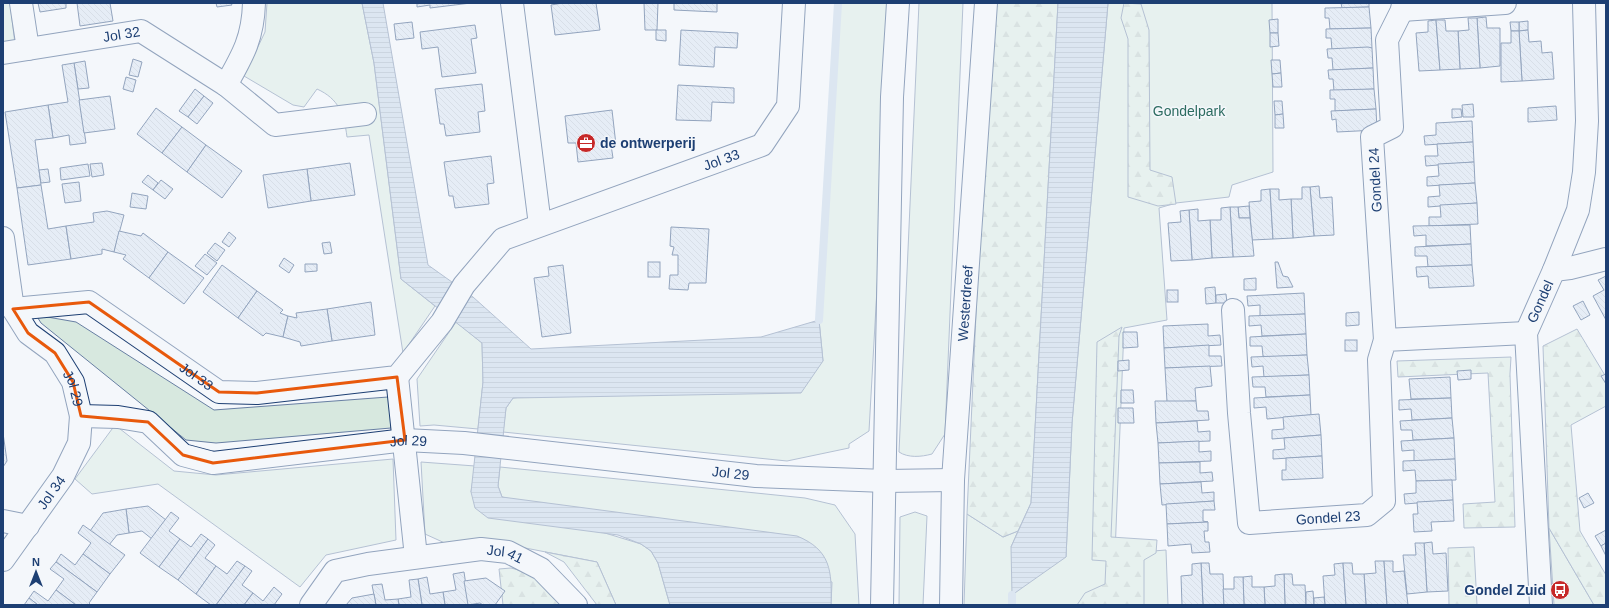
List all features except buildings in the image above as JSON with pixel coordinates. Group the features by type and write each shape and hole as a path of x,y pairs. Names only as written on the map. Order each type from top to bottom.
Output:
{"street":[{"path":"21,3 28,49"},
{"path":"226,85 246,50 254,22 254,3"},
{"path":"512,3 540,226"},
{"name":"Jol 33","path":"12,309 89,302 219,392 257,393 397,377 442,322 464,285 503,239 762,146 788,106 794,3"},
{"path":"882,605 892,97 898,3"},
{"name":"Westerdreef","path":"951,605 953,480 986,3"},
{"name":"Gondel 24","path":"1385,340 1372,137 1392,126 1387,40 1402,7 1505,3"},
{"name":"Gondel","path":"1541,605 1526,333 1554,270 1578,210 1584,172 1587,121 1584,3"},
{"name":"Jol 32","path":"3,54 142,31 226,85 275,125 365,114"},
{"name":"Jol 29","path":"3,238 12,309 28,333 55,353 73,382 81,416 118,417 148,422 183,455 213,463 405,440 464,443 756,476 885,480 953,480"},
{"path":"1554,270 1570,268 1606,259"},
{"name":"Gondel 23","path":"1233,310 1239,413 1249,523 1367,516 1384,501 1379,360 1385,340"},
{"path":"1385,340 1526,333"},
{"path":"397,377 405,440 416,557"},
{"name":"Jol 34","path":"3,560 63,476 79,444 81,416"},
{"path":"3,521 28,526"},
{"name":"Jol 41","path":"311,605 335,571 416,557 481,549 508,552 541,569 576,605"}],"highlighted area":[{"path":"89,302 219,392 257,393 397,377 405,440 213,463 183,455 148,422 81,416 73,382 55,353 28,333 13,309"}],"green space":[{"path":"3,3 10,3 15,44 3,46"},
{"path":"267,3 362,3 374,63 401,279 435,306 403,353 369,135 347,137 344,121 339,108 331,97 317,89 304,107 293,105 244,76 265,32"},
{"path":"838,3 893,3 869,431 849,444 849,448 787,461 503,432 506,408 513,398 823,361 819,320"},
{"path":"919,3 963,3 945,434 932,454 915,456 906,455 899,452"},
{"path":"990,3 1058,3 1031,503 1018,531 1003,537 967,514"},
{"name":"Gondelpark","path":"1108,3 1272,3 1273,172 1232,185 1229,197 1176,203 1159,208 1167,320 1124,328 1115,554 1166,550 1168,605 964,605 967,514 1003,537 1018,531 1011,547 1066,557 1072,423"},
{"path":"1124,3 1141,4 1149,30 1150,170 1172,177 1176,204 1158,206 1128,197 1128,39 1121,18"},
{"path":"36,315 76,322 214,410 388,397 390,403 391,428 216,443 186,440 41,323"},
{"path":"456,322 482,343 483,382 478,429 434,425 420,426 417,379"},
{"path":"1122,327 1119,336 1111,537 1157,540 1156,553 1144,560 1144,605 1077,605 1085,593 1105,584 1106,561 1092,560 1097,342"},
{"path":"1577,329 1606,377 1606,406 1571,425 1580,531 1606,575 1606,605 1594,605 1549,528 1543,346"},
{"path":"1511,357 1510,374 1515,527 1464,528 1463,504 1495,502 1488,373 1398,377 1397,361"},
{"path":"115,425 174,471 216,475 393,459 396,540 326,555 300,587 158,484 92,494 75,479"},
{"path":"421,462 475,466 471,492 641,544 651,551 658,563 670,605 616,605 597,562 510,545 447,544 425,534"},
{"path":"500,467 805,498 835,505 855,534 859,605 831,605 832,582 502,497 498,486"},
{"path":"915,512 927,516 923,605 899,605 900,517"},
{"path":"1549,528 1594,605 1554,605"},
{"path":"1474,547 1477,605 1449,605 1448,548"},
{"path":"545,552 597,562 616,605 597,605 564,562"},
{"path":"511,568 544,577 563,605 503,605 499,569"}],"water":[{"path":"362,3 383,3 428,265 473,297 531,349 761,337 819,320 823,361 801,393 513,398 506,408 498,486 502,497 797,536 817,548 827,563 831,582 831,605 670,605 658,563 651,551 641,544 618,535 488,518 475,508 471,492 483,382 482,343 401,279 374,63"},
{"path":"1058,3 1108,3 1072,423 1066,557 1012,595 1011,547 1031,503"}],"waterway":[{"path":"819,320 838,3"},
{"path":"1012,595 1012,605"}],"place":[{"name":"de ontwerperij","path":"586,143"},
{"name":"Gondel Zuid","path":"1560,590"}]}
